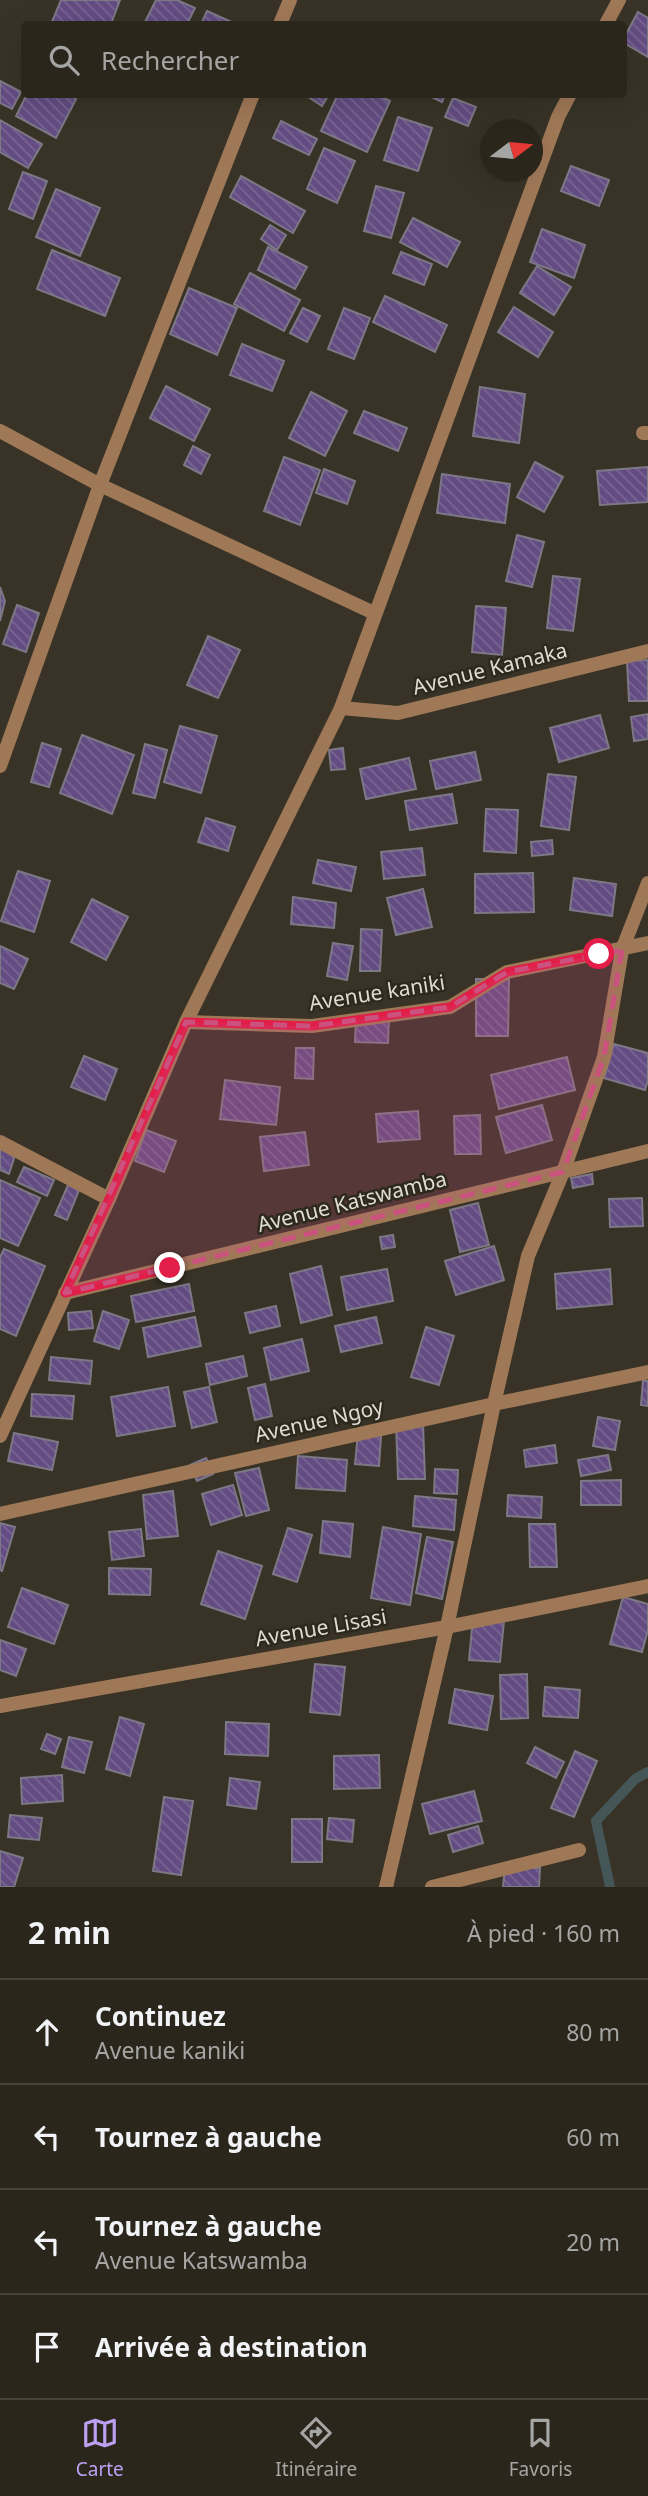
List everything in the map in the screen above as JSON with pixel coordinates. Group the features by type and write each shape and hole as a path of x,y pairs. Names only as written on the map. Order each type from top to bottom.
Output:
{"street":[{"path":"281,21 290,0"},
{"path":"608,21 619,0"},
{"path":"0,766 100,485 251,98"},
{"path":"0,1436 109,1199 186,1022 341,708 558,117 568,98"},
{"path":"0,431 100,485 374,613"},
{"name":"Avenue Kamaka","path":"341,708 398,713 648,651"},
{"path":"386,1887 447,1627 528,1256 563,1172 604,1057 622,950 648,883"},
{"name":"Avenue kaniki","path":"186,1022 312,1026 450,1007 507,972 648,943"},
{"path":"0,1142 109,1199"},
{"name":"Avenue Katswamba","path":"65,1293 648,1151"},
{"name":"Avenue Ngoy","path":"0,1514 648,1372"},
{"name":"Avenue Lisasi","path":"0,1706 447,1627 648,1587"},
{"path":"432,1887 579,1850"}],"highlighted area":[{"path":"622,950 604,1057 563,1172 65,1293 186,1022 312,1026 450,1007 507,972"}],"building":[{"path":"61,0 120,0 112,21 52,21"},
{"path":"156,0 177,0 195,8 188,21 146,21"},
{"path":"207,11 230,21 202,21"},
{"path":"638,12 648,18 648,57 627,45 627,32"},
{"path":"0,81 21,92 12,109 0,103"},
{"path":"25,98 76,99 56,138 16,116"},
{"path":"310,98 327,98 322,106"},
{"path":"336,98 384,98 390,101 367,152 321,131"},
{"path":"453,98 476,107 468,126 445,117"},
{"path":"398,117 432,128 418,171 384,160"},
{"path":"0,120 42,144 28,168 0,152"},
{"path":"281,121 317,139 309,155 273,138"},
{"path":"324,148 355,161 337,203 307,189"},
{"path":"571,166 609,180 599,206 561,191"},
{"path":"23,172 47,181 33,219 9,209"},
{"path":"241,176 305,211 293,233 230,197"},
{"path":"376,186 404,193 391,238 364,231"},
{"path":"56,189 100,208 80,256 36,237"},
{"path":"413,218 460,242 447,267 400,242"},
{"path":"270,225 286,235 277,250 261,239"},
{"path":"542,229 585,245 574,278 530,262"},
{"path":"268,247 307,267 295,289 258,270"},
{"path":"52,250 120,278 105,316 37,289"},
{"path":"401,252 432,264 424,285 393,273"},
{"path":"537,266 571,287 554,315 520,293"},
{"path":"250,273 300,300 284,331 234,304"},
{"path":"189,288 237,308 217,355 170,334"},
{"path":"385,296 447,325 435,352 373,322"},
{"path":"514,307 553,332 538,357 498,332"},
{"path":"303,308 320,316 307,342 290,333"},
{"path":"344,308 370,318 354,359 328,349"},
{"path":"242,344 284,361 272,391 230,375"},
{"path":"166,386 210,409 194,441 150,418"},
{"path":"480,387 525,394 519,443 473,436"},
{"path":"311,392 347,411 325,456 289,438"},
{"path":"364,411 407,428 398,451 354,433"},
{"path":"193,446 210,455 201,474 184,465"},
{"path":"284,457 320,470 300,525 264,511"},
{"path":"535,462 563,477 544,512 517,497"},
{"path":"648,467 648,502 600,505 597,471"},
{"path":"324,469 355,481 347,504 316,493"},
{"path":"442,474 510,484 505,523 437,513"},
{"path":"517,535 544,542 532,587 506,581"},
{"path":"553,576 580,579 573,631 547,628"},
{"path":"0,587 5,601 0,621"},
{"path":"17,605 39,613 26,652 3,644"},
{"path":"476,606 506,608 502,655 472,652"},
{"path":"208,636 240,650 218,698 187,685"},
{"path":"648,660 648,701 629,701 627,661"},
{"path":"648,714 648,739 634,741 631,717"},
{"path":"600,715 609,748 559,762 550,728"},
{"path":"180,726 217,736 201,793 164,782"},
{"path":"82,735 134,755 112,814 60,793"},
{"path":"42,743 61,749 49,787 31,782"},
{"path":"145,744 167,750 155,798 133,793"},
{"path":"343,748 345,769 331,770 329,750"},
{"path":"475,752 481,780 436,789 430,761"},
{"path":"409,758 416,789 366,799 360,769"},
{"path":"548,774 576,777 569,830 541,826"},
{"path":"452,794 457,823 410,830 405,801"},
{"path":"486,809 518,810 516,853 484,851"},
{"path":"206,818 235,827 228,851 198,842"},
{"path":"552,840 553,854 532,856 531,842"},
{"path":"422,848 425,875 384,879 381,852"},
{"path":"318,860 356,867 351,891 313,883"},
{"path":"18,871 50,881 34,932 1,921"},
{"path":"533,873 534,912 475,913 475,874"},
{"path":"574,878 616,884 612,916 570,910"},
{"path":"423,889 432,927 396,935 387,898"},
{"path":"293,897 336,903 334,928 291,924"},
{"path":"92,899 128,917 106,960 71,942"},
{"path":"361,929 382,930 380,971 360,971"},
{"path":"333,943 353,946 347,980 327,976"},
{"path":"0,946 28,959 14,989 0,983"},
{"path":"476,979 509,979 508,1036 476,1036"},
{"path":"356,1018 389,1019 388,1043 355,1042"},
{"path":"614,1044 648,1053 648,1080 645,1090 604,1078"},
{"path":"296,1048 314,1048 313,1079 295,1078"},
{"path":"84,1056 117,1069 105,1100 71,1087"},
{"path":"567,1057 575,1090 499,1109 491,1075"},
{"path":"225,1080 280,1087 276,1125 220,1119"},
{"path":"542,1105 552,1140 506,1153 496,1117"},
{"path":"418,1111 420,1139 378,1142 376,1114"},
{"path":"480,1115 481,1154 455,1154 454,1116"},
{"path":"146,1130 176,1141 164,1172 135,1161"},
{"path":"305,1132 309,1165 264,1171 260,1137"},
{"path":"0,1146 16,1152 9,1174 0,1170"},
{"path":"24,1167 54,1180 47,1196 17,1182"},
{"path":"592,1174 593,1184 573,1188 571,1178"},
{"path":"0,1180 40,1198 18,1246 0,1238"},
{"path":"68,1185 79,1190 67,1220 55,1215"},
{"path":"642,1198 643,1226 610,1227 609,1199"},
{"path":"478,1203 489,1245 460,1252 450,1210"},
{"path":"393,1235 395,1247 382,1249 380,1237"},
{"path":"494,1246 504,1280 456,1295 445,1261"},
{"path":"4,1249 45,1266 16,1336 0,1329 0,1257"},
{"path":"321,1266 332,1315 301,1323 290,1274"},
{"path":"387,1269 393,1301 347,1310 341,1277"},
{"path":"610,1269 612,1304 557,1309 555,1274"},
{"path":"189,1284 194,1311 136,1322 131,1296"},
{"path":"276,1306 280,1326 250,1333 245,1313"},
{"path":"91,1311 93,1328 69,1330 68,1313"},
{"path":"103,1311 129,1320 119,1349 94,1341"},
{"path":"195,1317 201,1346 148,1357 143,1328"},
{"path":"376,1317 382,1343 341,1352 335,1326"},
{"path":"426,1327 454,1336 439,1385 411,1377"},
{"path":"302,1339 309,1371 271,1380 264,1348"},
{"path":"243,1356 247,1376 210,1385 206,1364"},
{"path":"51,1357 92,1361 90,1384 49,1380"},
{"path":"643,1380 648,1381 648,1406 641,1405"},
{"path":"265,1384 272,1416 255,1420 248,1388"},
{"path":"168,1387 175,1426 117,1436 111,1397"},
{"path":"209,1387 217,1422 192,1428 184,1392"},
{"path":"32,1394 74,1396 72,1419 31,1416"},
{"path":"598,1417 620,1421 615,1450 593,1446"},
{"path":"423,1423 425,1479 398,1479 396,1424"},
{"path":"14,1433 58,1442 52,1470 8,1461"},
{"path":"358,1433 381,1436 379,1466 355,1464"},
{"path":"555,1445 557,1463 526,1467 524,1450"},
{"path":"608,1455 611,1470 581,1476 578,1460"},
{"path":"298,1456 347,1460 345,1491 296,1488"},
{"path":"206,1458 213,1474 197,1481 190,1465"},
{"path":"259,1468 269,1510 246,1516 235,1473"},
{"path":"435,1469 458,1470 457,1494 434,1493"},
{"path":"621,1480 621,1505 581,1505 581,1481"},
{"path":"233,1485 242,1515 211,1525 202,1494"},
{"path":"173,1491 178,1536 147,1539 143,1495"},
{"path":"508,1495 542,1497 541,1518 507,1516"},
{"path":"415,1496 456,1500 454,1530 413,1526"},
{"path":"323,1521 353,1524 350,1557 320,1553"},
{"path":"0,1523 15,1527 2,1571 0,1570"},
{"path":"529,1524 555,1524 557,1567 530,1567"},
{"path":"383,1527 421,1534 410,1605 371,1598"},
{"path":"288,1528 312,1535 297,1582 273,1574"},
{"path":"141,1529 144,1556 112,1560 109,1532"},
{"path":"427,1537 453,1542 442,1599 416,1593"},
{"path":"218,1551 262,1566 245,1619 201,1604"},
{"path":"109,1568 151,1569 150,1595 109,1594"},
{"path":"22,1588 68,1605 54,1644 8,1627"},
{"path":"623,1597 648,1604 648,1630 642,1652 610,1644"},
{"path":"473,1618 504,1621 500,1662 469,1660"},
{"path":"0,1640 26,1649 16,1676 0,1670"},
{"path":"315,1664 345,1667 340,1715 310,1712"},
{"path":"527,1674 528,1718 501,1719 500,1675"},
{"path":"545,1687 580,1690 578,1718 543,1716"},
{"path":"455,1689 493,1696 487,1730 449,1723"},
{"path":"120,1717 144,1724 130,1776 106,1769"},
{"path":"226,1722 269,1724 268,1756 225,1754"},
{"path":"47,1734 61,1739 55,1754 41,1749"},
{"path":"69,1737 92,1742 84,1773 62,1767"},
{"path":"535,1747 564,1762 556,1778 527,1763"},
{"path":"575,1751 597,1761 574,1817 551,1808"},
{"path":"379,1755 380,1788 334,1789 334,1756"},
{"path":"62,1775 63,1801 22,1804 21,1778"},
{"path":"230,1778 260,1782 256,1809 227,1805"},
{"path":"474,1791 482,1821 430,1834 422,1804"},
{"path":"164,1797 193,1801 181,1875 153,1871"},
{"path":"10,1815 42,1818 39,1840 8,1837"},
{"path":"329,1818 354,1820 352,1842 327,1839"},
{"path":"292,1819 322,1819 322,1862 292,1862"},
{"path":"478,1826 483,1843 453,1852 448,1835"},
{"path":"0,1851 23,1858 14,1887 0,1887"},
{"path":"505,1866 540,1868 539,1887 503,1887"}],"waterway":[{"path":"610,1887 596,1821 635,1779 648,1772"}],"route":[{"path":"170,1268 65,1293 186,1022 312,1026 450,1007 507,972 599,954"}]}
